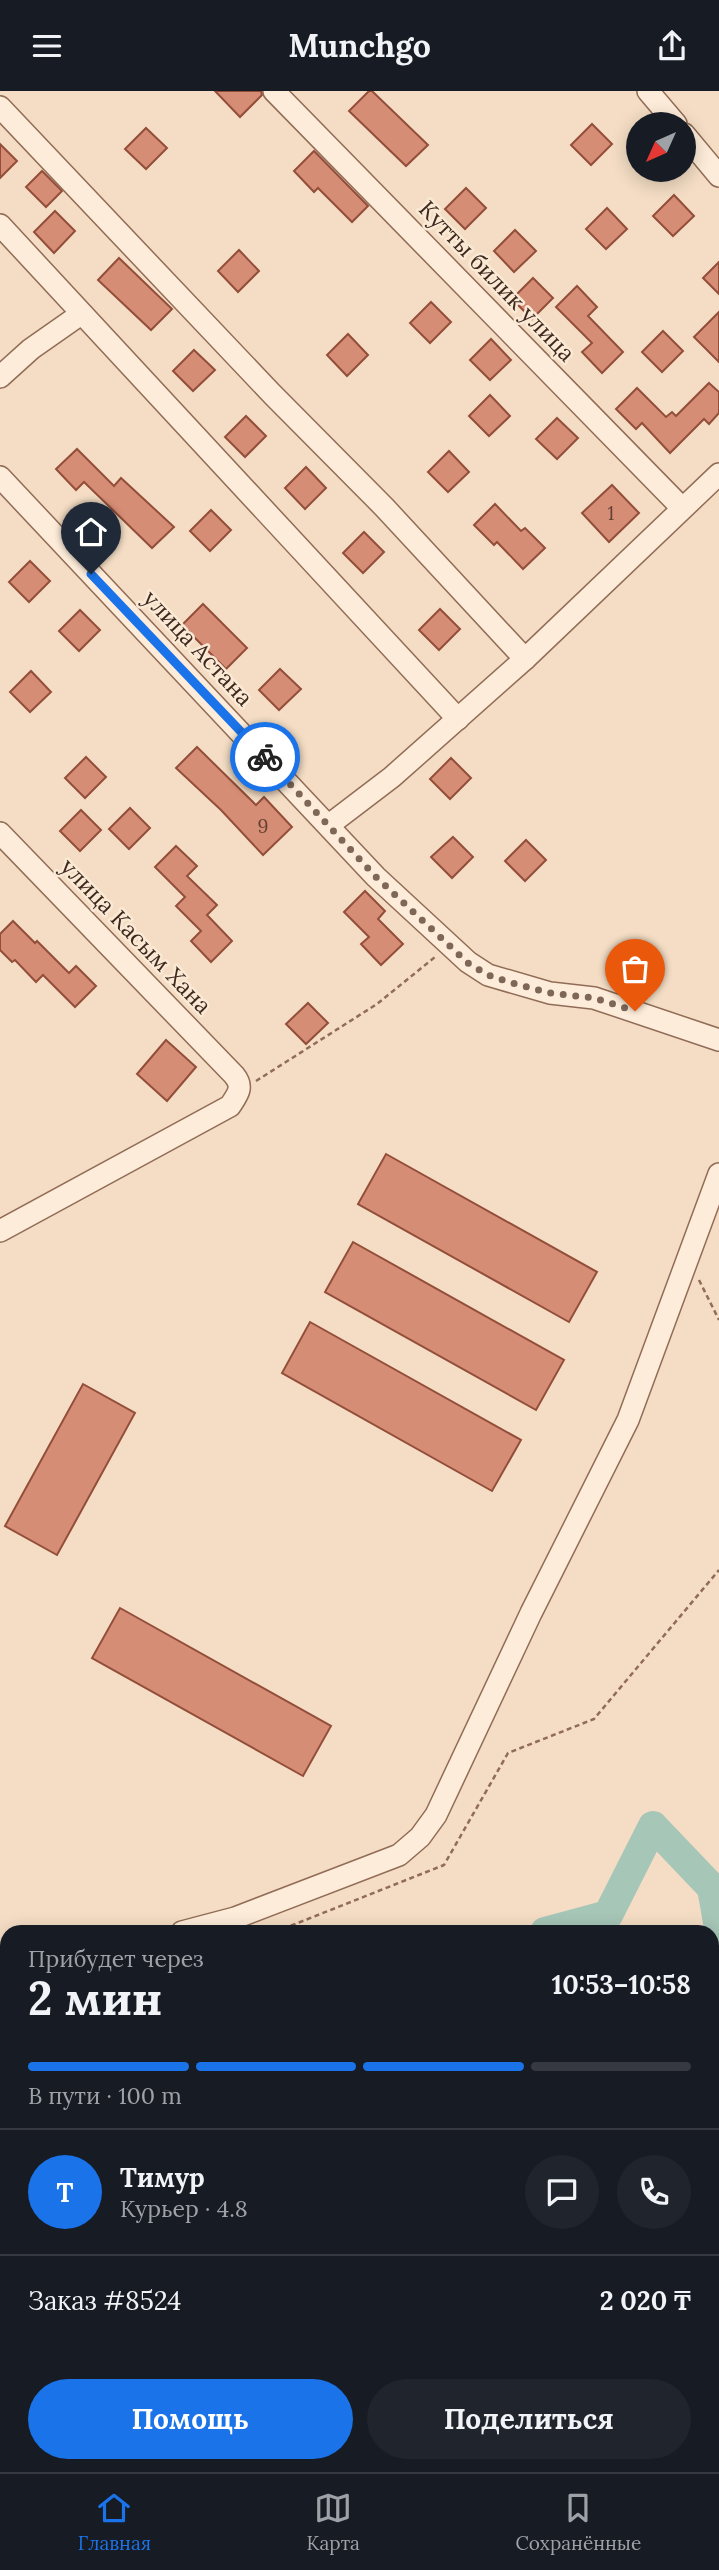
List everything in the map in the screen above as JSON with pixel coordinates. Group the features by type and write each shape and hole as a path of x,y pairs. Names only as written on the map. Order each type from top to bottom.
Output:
{"street":[{"name":"Кутты билик улица","path":"274,91 682,508"},
{"path":"652,93 667,112"},
{"path":"0,107 272,394 385,508 525,659"},
{"path":"696,148 719,176"},
{"path":"0,225 458,719"},
{"path":"0,377 31,349 81,314"},
{"path":"329,825 392,776 525,659 719,474"},
{"name":"улица Астана","path":"0,477 376,877 448,946 488,975 550,993 594,998 719,1040"},
{"name":"улица Касым Хана","path":"0,833 237,1083"},
{"path":"0,1231 230,1106 237,1083"},
{"path":"208,1925 235,1918 399,1855 420,1837 436,1815 526,1625 628,1420 719,1174"}],"path":[{"path":"237,1083 377,1004 448,946"},
{"path":"689,1258 719,1320"},
{"path":"293,1925 444,1865 508,1753 594,1719 719,1570"}],"building":[{"path":"215,91 261,91 262,95 240,117"},
{"path":"369,91 428,145 406,166 349,111"},
{"path":"592,124 612,144 591,165 571,145"},
{"path":"146,128 167,148 146,169 125,149"},
{"path":"0,144 17,161 0,178"},
{"path":"314,151 368,206 352,222 318,188 314,192 294,171"},
{"path":"42,171 62,191 46,207 26,187"},
{"path":"466,188 486,208 465,229 445,209"},
{"path":"674,195 694,216 673,236 653,216"},
{"path":"607,208 627,229 606,249 586,229"},
{"path":"55,211 75,231 54,253 34,232"},
{"path":"515,230 536,251 514,272 494,251"},
{"path":"239,250 259,271 238,292 218,271"},
{"path":"119,258 172,309 151,330 98,280"},
{"path":"719,262 719,294 703,278"},
{"path":"533,278 553,298 532,319 512,299"},
{"path":"577,286 597,307 588,316 623,352 602,373 582,352 592,343 556,307"},
{"path":"431,302 451,322 430,343 410,323"},
{"path":"719,312 719,362 694,337"},
{"path":"663,331 683,351 662,372 642,352"},
{"path":"348,334 368,355 347,376 327,355"},
{"path":"491,339 511,360 490,380 470,360"},
{"path":"194,350 215,370 193,391 173,371"},
{"path":"709,383 719,392 719,413 709,424 704,419 670,453 642,423 636,429 616,409 637,388 666,417 672,412 676,416"},
{"path":"490,395 510,416 489,436 469,416"},
{"path":"246,416 266,436 245,457 225,437"},
{"path":"557,418 578,438 557,459 536,439"},
{"path":"77,449 114,486 121,478 174,527 152,548 84,482 76,490 56,469"},
{"path":"449,451 469,472 448,492 428,472"},
{"path":"306,467 326,488 305,509 285,488"},
{"path":"612,485 639,513 609,542 582,513"},
{"path":"495,504 521,531 525,528 545,548 523,569 497,542 494,545 474,525"},
{"path":"211,510 231,530 210,551 190,531"},
{"path":"364,532 384,552 363,573 343,553"},
{"path":"30,561 50,581 29,602 9,582"},
{"path":"203,604 247,648 226,669 182,625"},
{"path":"440,609 460,629 439,650 419,630"},
{"path":"80,610 100,630 79,651 59,631"},
{"path":"280,669 301,689 279,710 259,690"},
{"path":"31,671 51,692 30,712 10,692"},
{"path":"197,747 256,805 264,797 292,827 263,855 221,810 176,768"},
{"path":"86,757 106,777 85,798 65,778"},
{"path":"451,758 471,778 450,799 430,779"},
{"path":"130,808 150,828 129,849 109,829"},
{"path":"81,810 101,830 80,851 60,831"},
{"path":"453,837 473,857 452,878 431,857"},
{"path":"526,840 546,860 525,881 505,861"},
{"path":"176,846 197,866 187,876 217,905 207,915 232,941 211,962 191,941 201,931 176,906 185,897 155,867"},
{"path":"365,891 385,911 378,919 403,944 381,965 361,944 369,937 344,912"},
{"path":"13,921 69,973 76,966 96,986 75,1007 43,975 36,982 15,960 12,962 0,950 0,934"},
{"path":"308,1003 328,1023 306,1044 286,1024"},
{"path":"166,1040 196,1067 167,1101 137,1074"},
{"path":"386,1154 597,1272 569,1322 358,1204"},
{"path":"353,1242 564,1360 536,1410 325,1292"},
{"path":"310,1322 521,1440 492,1491 282,1373"},
{"path":"83,1384 135,1413 57,1555 5,1526"},
{"path":"120,1608 331,1726 303,1776 92,1658"}],"waterway":[{"path":"571,1925 608,1915 653,1826 712,1888 718,1925"}],"way so far":[{"path":"265,757 376,877 468,963 488,975 512,983 550,993 594,998 635,1011"}],"route":[{"path":"91,574 265,757"}]}
